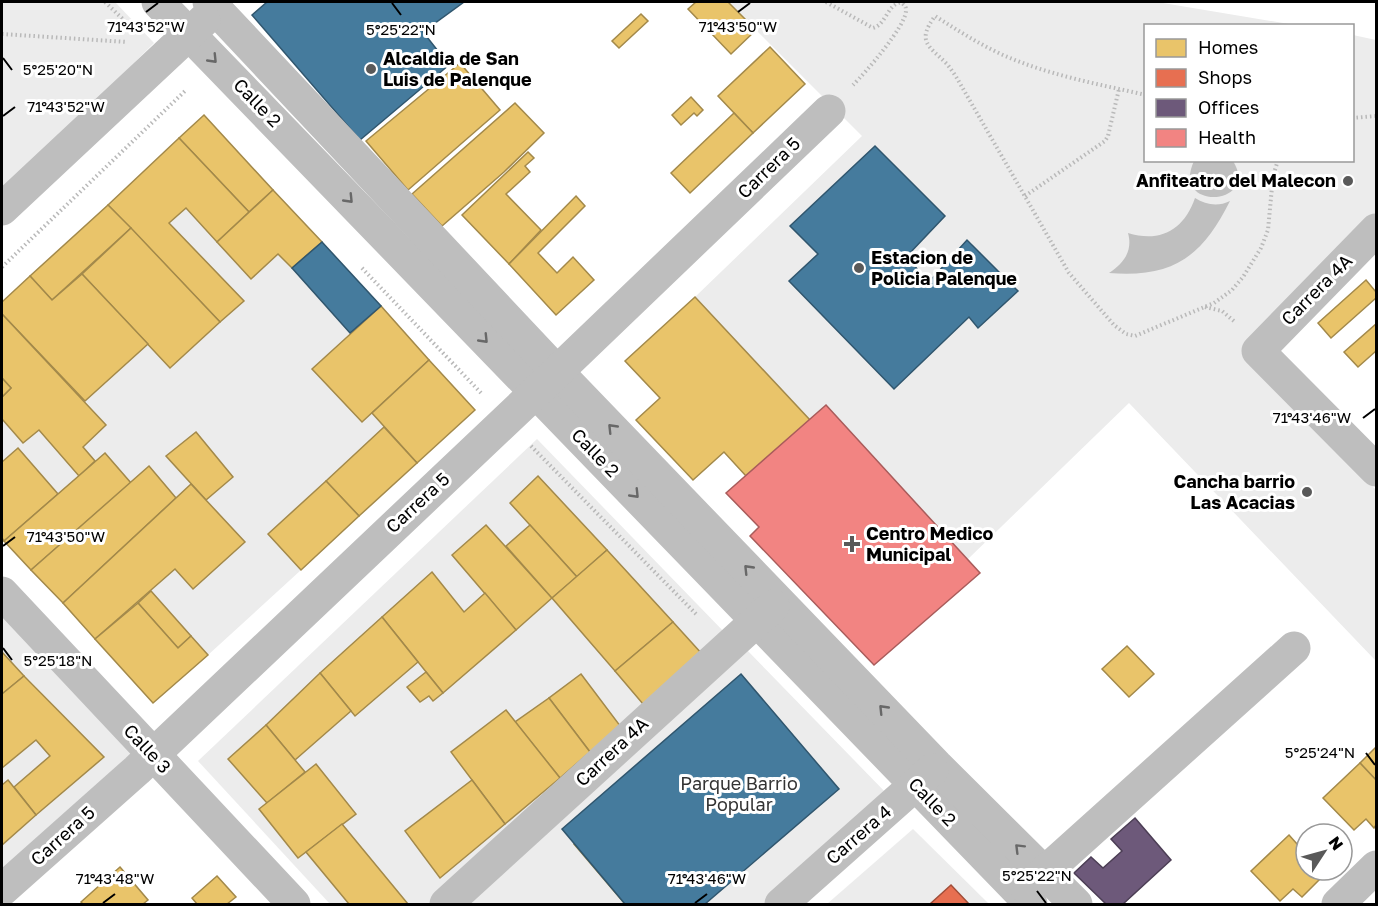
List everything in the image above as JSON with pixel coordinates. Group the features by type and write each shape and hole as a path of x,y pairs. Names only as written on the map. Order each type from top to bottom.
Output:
{"street":[{"name":"Calle 2","path":"158,2 547,382 927,776 1031,890 1076,904"},
{"name":"Calle 2","path":"217,4 547,382"},
{"path":"2,209 189,34 217,4"},
{"name":"Carrera 5","path":"2,890 153,754 547,382 829,111"},
{"name":"Carrera 4A","path":"1377,230 1258,351 1377,470"},
{"name":"Calle 3","path":"2,593 294,904"},
{"name":"Carrera 4A","path":"446,904 767,611"},
{"path":"1031,890 1294,648"},
{"name":"Carrera 4","path":"781,904 927,776"},
{"path":"1338,904 1377,867"}],"path":[{"path":"826,2 873,28 879,26 894,4 903,2 906,10 882,52 829,111"},
{"path":"1144,95 1023,63 984,46 935,16 925,33 925,40 929,48 946,63 958,80 1074,280 1114,325 1126,334 1135,336 1214,303 1232,290 1261,248 1268,230 1273,176 1277,162"},
{"path":"2,34 135,42"},
{"path":"1025,196 1105,141 1119,89"},
{"path":"1354,118 1377,116"}],"green space":[{"path":"2,2 115,2 154,43 2,195"},
{"path":"728,2 1157,2 1289,24 1144,24 1144,162 1354,162 1354,35 1376,40 1376,218 1243,353 1376,490 1375,660 1129,403 967,560 810,420 695,297 862,136"},
{"path":"186,208 251,279 278,254 350,333 312,369 362,422 372,413 384,427 269,533 301,570 208,655 151,591 175,569 193,589 245,542 206,500 233,477 196,432 166,456 191,484 176,498 131,483 105,453 95,461 83,447 106,425 85,401 148,344 171,368 243,301 169,223"},
{"path":"2,419 23,443 39,430 79,476 58,494 18,448 2,462"},
{"path":"537,439 728,636 437,904 330,904 198,761"},
{"path":"2,607 136,752 2,875 2,845 104,757 2,652"},
{"name":"Parque Barrio Popular","path":"747,650 890,797 768,904 468,904"},
{"path":"36,740 50,756 14,787 8,780 2,785 2,768"},
{"path":"913,829 989,904 827,904"}],"shaded area":[{"path":"1194,162 1233,162 1238,176 1235,187 1227,194 1215,197 1203,195 1194,189 1190,177"},
{"path":"1195,198 1212,204 1230,201 1208,237 1196,250 1183,260 1151,272 1109,273 1126,256 1129,245 1128,233 1150,236 1169,231 1184,218"}],"building: Homes":[{"path":"696,2 728,2 756,30 731,54 688,9"},
{"path":"641,14 648,21 619,48 612,41"},
{"path":"770,47 805,84 753,133 718,96"},
{"path":"460,63 500,110 408,190 366,141"},
{"path":"691,97 703,110 697,116 694,113 681,125 672,115"},
{"path":"515,103 544,133 504,172 442,226 412,194"},
{"path":"734,113 753,133 690,193 671,173"},
{"path":"204,115 273,190 249,212 179,138"},
{"path":"179,138 249,212 217,242 186,208 169,223 244,301 220,322 108,205"},
{"path":"528,152 534,158 525,166 530,172 506,194 541,230 509,264 462,215"},
{"path":"273,190 322,242 292,268 278,254 251,279 217,242"},
{"path":"576,196 585,206 538,253 557,273 573,257 594,280 556,315 509,264"},
{"path":"108,205 131,228 52,300 30,276"},
{"path":"131,228 220,322 170,368 82,274"},
{"path":"82,274 148,344 85,401 2,314 2,302 30,276 52,300"},
{"path":"1366,280 1376,292 1376,298 1331,338 1318,323"},
{"path":"695,297 810,420 746,476 724,452 693,480 636,420 660,398 625,361"},
{"path":"381,306 429,360 362,422 312,369"},
{"path":"2,314 106,425 83,447 95,461 79,476 39,430 23,443 2,419 2,397 11,388 2,378"},
{"path":"1376,324 1376,351 1358,367 1344,352"},
{"path":"429,360 475,410 417,463 372,413"},
{"path":"2,378 11,388 2,397"},
{"path":"384,427 417,463 359,516 326,481"},
{"path":"196,432 233,477 206,500 166,456"},
{"path":"18,448 58,494 4,541 2,538 2,462"},
{"path":"105,453 131,483 31,570 4,541"},
{"path":"149,466 176,498 63,603 31,570"},
{"path":"538,476 607,550 577,577 510,503"},
{"path":"326,481 359,516 301,570 268,534"},
{"path":"191,484 245,542 193,589 175,569 95,639 63,603"},
{"path":"486,525 552,598 516,630 452,555"},
{"path":"530,525 577,577 552,598 506,546"},
{"path":"607,550 673,622 615,671 552,598"},
{"path":"432,572 464,612 485,593 516,630 443,693 382,617"},
{"path":"151,591 191,636 178,648 138,603"},
{"path":"138,603 178,648 191,636 208,655 153,703 95,639"},
{"path":"382,617 418,662 355,716 320,673"},
{"path":"673,622 702,654 643,704 615,671"},
{"path":"1127,646 1154,674 1129,697 1102,669"},
{"path":"2,652 24,676 2,694"},
{"path":"426,672 443,693 433,701 429,696 420,702 407,687"},
{"path":"320,673 351,711 295,760 266,725"},
{"path":"581,674 621,727 590,752 549,698"},
{"path":"24,676 104,757 36,815 14,787 50,756 36,740 2,768 2,694"},
{"path":"549,698 590,752 560,778 515,722"},
{"path":"506,710 560,778 505,824 451,752"},
{"path":"266,725 305,772 267,803 228,759"},
{"path":"1376,747 1376,780 1360,763"},
{"path":"1360,763 1376,780 1376,825 1374,828 1366,819 1354,830 1354,822 1346,822 1323,798"},
{"path":"316,764 356,814 298,858 259,809"},
{"path":"8,780 36,815 2,845 2,785"},
{"path":"472,780 505,824 440,878 405,831"},
{"path":"342,824 408,904 349,904 306,852"},
{"path":"588,832 649,904 625,904 574,844"},
{"path":"1289,835 1294,841 1294,882 1317,882 1302,897 1293,889 1280,901 1251,871"},
{"path":"120,867 148,900 143,904 83,904 81,902"},
{"path":"217,876 236,897 227,904 197,904 192,898"}],"building: Shops":[{"path":"951,885 969,904 930,904"}],"building: Offices":[{"path":"1135,818 1171,860 1123,904 1106,904 1074,873 1091,857 1103,868 1122,851 1111,839"}],"building: Health":[{"path":"826,405 980,573 874,665 750,536 759,527 726,493"}],"building: Public":[{"name":"Alcaldia de San Luis de Palenque","path":"267,2 464,2 423,32 449,65 360,140 252,15"},
{"name":"Estacion de Policia Palenque","path":"875,146 945,216 907,256 928,283 967,240 1018,291 978,328 969,317 894,389 789,281 818,254 790,226"},
{"path":"322,242 381,306 350,333 292,268"},
{"name":"Parque Barrio Popular","path":"741,674 839,789 705,904 625,904 562,829"}],"place":[{"name":"Alcaldia de San Luis de Palenque","path":"371,69"},
{"name":"Anfiteatro del Malecon","path":"1348,181"},
{"name":"Estacion de Policia Palenque","path":"859,268"},
{"name":"Cancha barrio Las Acacias","path":"1307,492"},
{"name":"Centro Medico Municipal","path":"852,544"}]}
